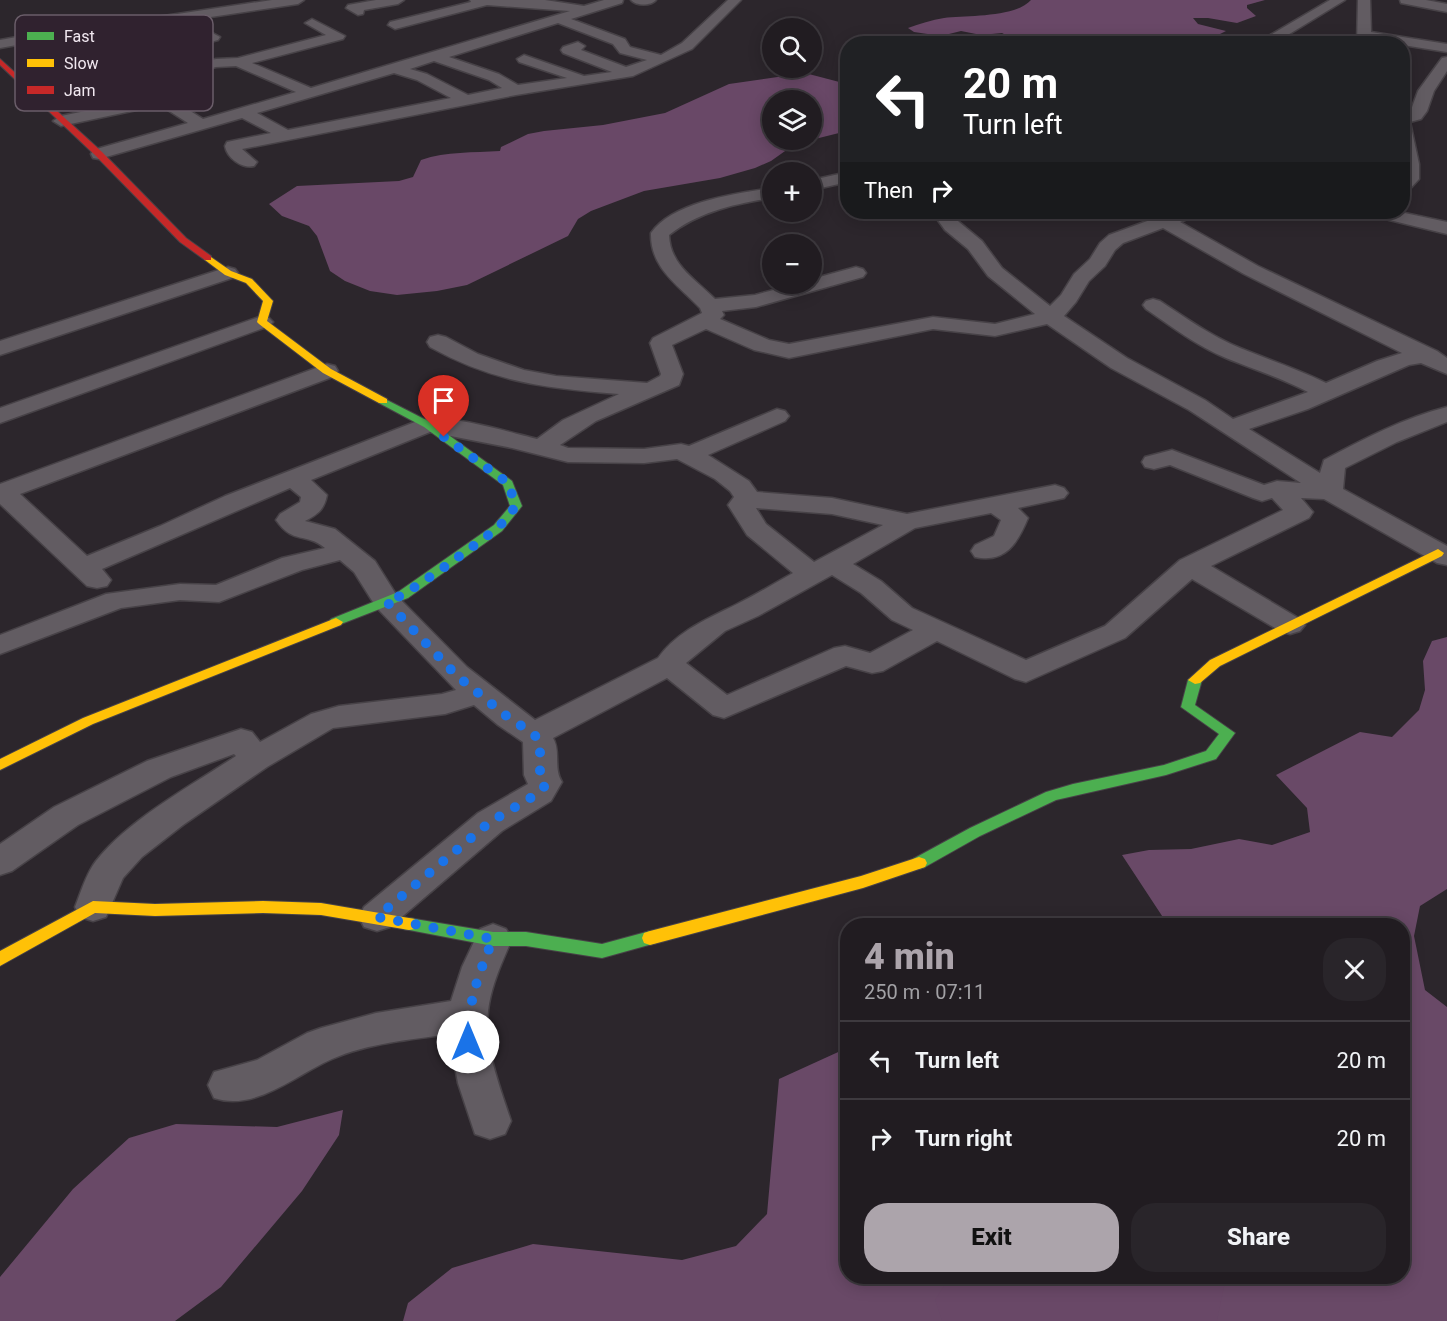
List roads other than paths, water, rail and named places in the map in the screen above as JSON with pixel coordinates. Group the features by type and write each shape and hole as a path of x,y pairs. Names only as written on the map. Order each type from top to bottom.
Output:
{"street":[{"path":"194,15 298,0"},
{"path":"358,11 352,8 398,0"},
{"path":"395,25 485,0 551,3 584,10"},
{"path":"99,154 241,111 396,69 439,50 461,49 617,0"},
{"path":"637,0 650,0"},
{"path":"248,162 234,151 232,146 516,90 628,73 687,46 735,0"},
{"path":"1276,36 1339,0"},
{"path":"1364,0 1364,36"},
{"path":"1406,0 1447,8"},
{"path":"380,16 414,32"},
{"path":"559,19 620,42 621,47 625,50 661,59"},
{"path":"213,64 238,62 338,36 312,23"},
{"path":"213,31 221,30"},
{"path":"0,44 15,41"},
{"path":"1410,44 1447,48"},
{"path":"578,46 568,50 628,73"},
{"path":"439,50 516,90"},
{"path":"524,59 585,81"},
{"path":"0,61 15,75"},
{"path":"1410,118 1419,111 1426,91 1447,61"},
{"path":"238,62 364,120"},
{"path":"396,69 422,77 467,100"},
{"path":"352,81 386,93 420,110"},
{"path":"52,111 99,154 183,240 228,273 249,281 268,301 262,322"},
{"path":"61,120 107,111"},
{"path":"180,111 200,124"},
{"path":"241,111 286,135"},
{"path":"822,183 840,179"},
{"path":"762,194 708,205 684,215 660,233 660,248 665,261 708,314 762,345 789,351 933,323 989,330 1051,317 1069,298 1081,278 1098,262 1107,247 1119,237 1151,219"},
{"path":"1410,203 1447,212"},
{"path":"946,219 975,245 995,272 1051,317 1119,363 1197,405 1230,428 1297,468 1330,492 1442,555"},
{"path":"1161,219 1251,270 1447,367"},
{"path":"1409,219 1447,228"},
{"path":"0,348 228,273"},
{"path":"543,447 581,421 671,380 672,374 661,343 708,314 856,273"},
{"path":"1153,305 1202,338 1233,353 1286,372 1327,393"},
{"path":"0,765 88,721 403,595 498,528 516,506 508,483 428,425 327,371 262,322"},
{"path":"0,416 192,345 262,322"},
{"path":"438,342 489,368 571,384 627,387 647,391"},
{"path":"1230,428 1327,393 1373,371 1418,354 1447,359"},
{"path":"116,600 1,492 327,371"},
{"path":"1330,492 1333,465 1392,435 1406,432 1447,414"},
{"path":"690,454 777,416"},
{"path":"83,567 169,532 234,501 428,425 543,447 568,455 644,456 676,450 690,454 711,465 740,486 747,498 765,502 832,506 907,522"},
{"path":"1154,462 1172,457 1262,493 1277,489 1330,492"},
{"path":"293,477 314,495 312,506 289,520 299,530 326,535 365,567 386,601 456,675 534,734 540,743 540,775 545,782 544,787 532,798 490,822 377,917"},
{"path":"747,498 741,505 756,529 822,569 872,587 902,614 1026,672 1115,632 1190,566 1299,513 1277,489"},
{"path":"534,734 669,665 677,653 715,625 748,610 907,522 1055,493"},
{"path":"985,551 1005,541 1015,518 995,504"},
{"path":"0,645 116,600 180,592 219,594 292,564 345,551"},
{"path":"0,959 93,907 154,910 263,907 321,909 493,939 526,939 602,951 907,869 1000,819 1050,796 1073,789 1166,770 1211,755 1228,733 1188,707 1196,677 1215,663 1290,625 1442,555"},
{"path":"1190,566 1290,625"},
{"path":"669,665 724,708 845,655 872,664 936,630"},
{"path":"93,907 108,871 130,848 255,759 331,718 434,706 478,693"},
{"path":"0,862 66,816 159,769 242,740 255,759"},
{"path":"490,1121 468,1042 468,1016 475,984 493,939"},
{"path":"229,1085 267,1075 321,1045 376,1029 468,1016"}]}
